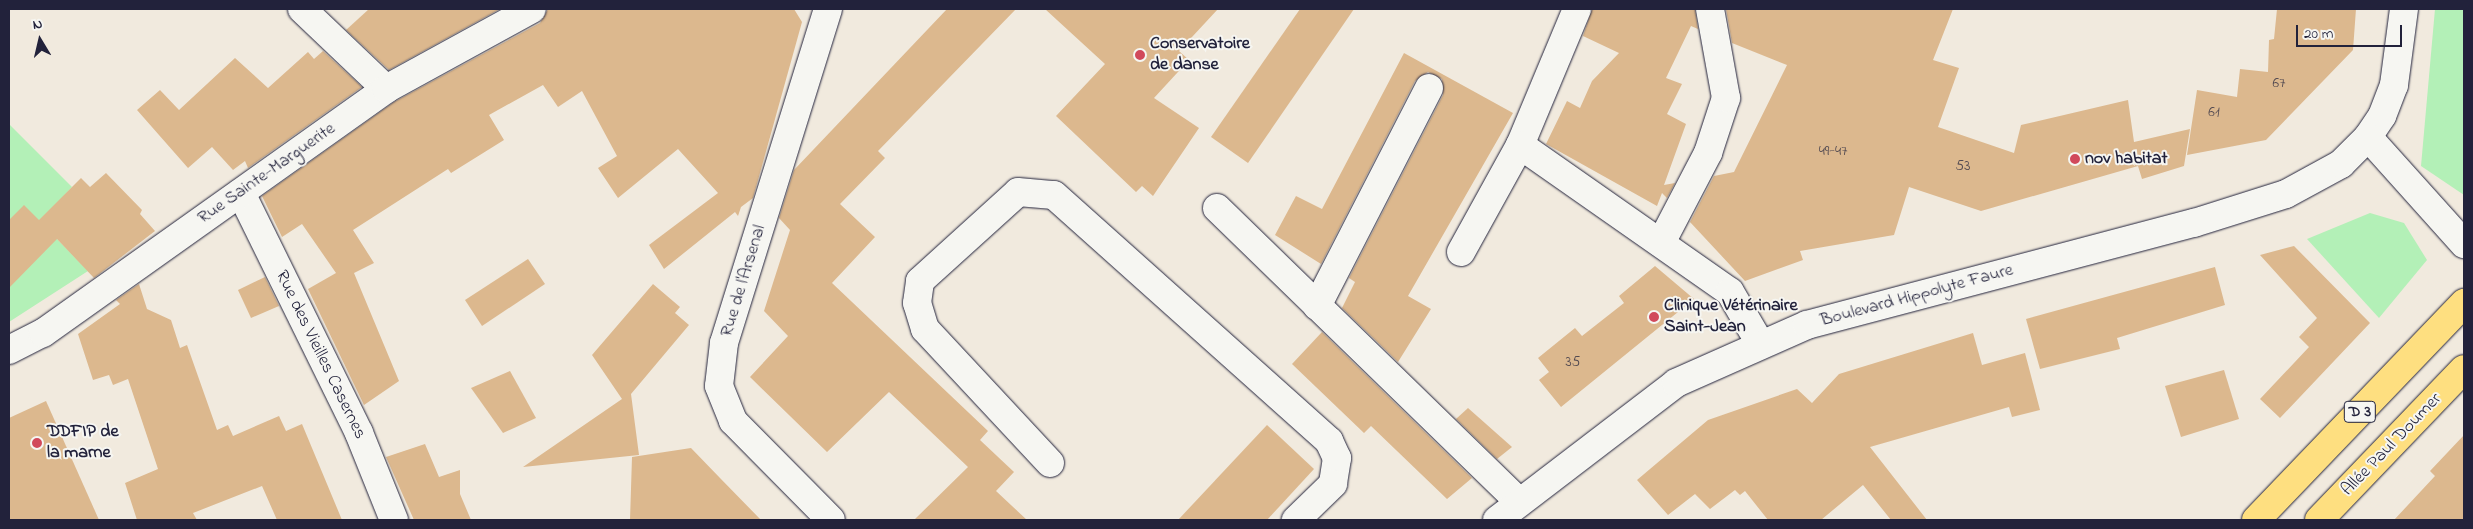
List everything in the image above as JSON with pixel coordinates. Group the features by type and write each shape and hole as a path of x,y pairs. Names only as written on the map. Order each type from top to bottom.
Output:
{"main road":[{"name":"D 3","path":"2256,520 2464,303"},
{"name":"Allée Paul Doumer","path":"2319,520 2464,369"}],"street":[{"path":"302,9 386,89"},
{"name":"Rue Sainte-Marguerite","path":"9,350 44,333 386,89 532,9"},
{"name":"Rue de l'Arsenal","path":"828,9 724,343 720,386 733,421 831,520"},
{"path":"1461,252 1520,145 1577,9"},
{"path":"1661,243 1708,153 1726,98 1710,9"},
{"name":"Boulevard Hippolyte Faure","path":"1497,520 1676,383 1807,325 2194,223 2286,194 2341,164 2368,137 2382,116 2394,85 2404,9"},
{"path":"1317,306 1430,88"},
{"path":"2368,137 2464,244"},
{"path":"1520,145 1730,292 1762,345"},
{"path":"1050,463 925,329 917,303 920,281 1018,192 1054,195 1329,441 1337,458 1333,484 1296,520"},
{"name":"Rue des Vieilles Casernes","path":"241,193 359,433 394,520"},
{"path":"1216,208 1519,502"}],"green space":[{"path":"2435,9 2464,9 2464,195 2421,166"},
{"path":"9,124 72,187 60,200 57,239 88,271 9,322"},
{"path":"2370,213 2404,223 2427,260 2379,318 2307,239"}],"building":[{"path":"369,9 500,9 389,70 346,30"},
{"path":"548,9 794,9 802,22 753,198 741,207 738,216 735,212 664,269 649,245 718,193 678,149 618,198 598,168 617,156 582,91 558,107 543,85 489,115 504,140 451,173 448,169 353,230 374,263 354,273 399,381 364,405 308,289 336,273 302,224 282,237 262,196 394,102 540,23"},
{"path":"947,9 1016,9 878,151 885,158 840,204 875,237 832,283 988,431 980,440 1014,472 996,491 1027,520 914,520 968,467 889,392 827,452 750,377 788,336 764,311 790,230 779,218 794,170"},
{"path":"1045,9 1218,9 1179,51 1189,60 1154,98 1199,128 1153,196 1142,186 1136,192 1056,116 1105,64"},
{"path":"1300,9 1354,9 1248,163 1211,137"},
{"path":"1592,9 1695,9 1698,29 1691,26 1666,78 1682,84 1667,114 1686,124 1664,185 1675,183 1667,198 1662,193 1657,206 1546,144 1567,101 1580,108 1592,81 1619,53 1583,36"},
{"path":"1726,9 1953,9 1933,60 1959,68 1938,127 2014,153 2021,125 2128,100 2134,142 2190,129 2184,166 2142,179 2138,166 1981,211 1909,187 1894,235 1800,251 1803,260 1745,281 1690,222 1714,176 1734,172 1787,65 1732,43"},
{"path":"2277,9 2356,9 2353,50 2266,140 2187,155 2197,90 2237,97 2240,69 2268,72 2269,40 2274,39"},
{"path":"323,51 362,87 248,168 245,161 233,170 212,147 188,168 137,110 160,90 179,110 235,58 268,88 308,52 314,59"},
{"path":"1404,53 1513,113 1408,296 1431,309 1398,362 1342,308 1355,282 1349,278 1443,95 1442,79 1428,72 1415,81 1321,264 1275,235 1296,196 1322,209"},
{"path":"106,173 142,210 140,214 155,231 94,278 57,239 9,288 9,220 24,205 39,220 81,178 90,187"},
{"path":"2294,246 2370,323 2280,418 2260,399 2309,347 2299,337 2317,318 2260,255"},
{"path":"528,259 545,284 482,326 465,300"},
{"path":"1655,266 1694,299 1561,407 1539,380 1549,372 1538,358 1575,328 1582,336 1624,303 1619,296"},
{"path":"2215,267 2225,305 2117,338 2120,349 2040,369 2026,319"},
{"path":"265,277 279,306 251,318 238,290"},
{"path":"139,284 147,309 171,320 180,348 187,345 217,430 228,425 233,436 279,416 286,431 302,424 342,520 277,520 262,486 193,513 197,520 137,520 125,483 158,469 128,379 113,385 109,375 93,380 78,334 120,304 116,300"},
{"path":"653,284 680,307 675,313 689,325 631,394 639,455 523,467 622,399 592,355"},
{"path":"1322,332 1472,478 1447,499 1371,426 1364,433 1292,364"},
{"path":"1973,333 1982,365 2025,353 2040,410 2012,417 2009,407 1870,447 1927,520 1891,520 1863,485 1821,520 1768,520 1745,491 1740,495 1735,490 1710,509 1695,494 1668,515 1637,480 1708,420 1797,389 1812,403 1839,374"},
{"path":"2224,370 2239,419 2181,437 2165,386"},
{"path":"510,371 536,418 503,433 471,388"},
{"name":"DDFIP de la marne","path":"46,401 99,520 9,520 9,418"},
{"path":"1468,408 1512,447 1497,459 1456,419"},
{"path":"1267,425 1314,469 1267,520 1178,520"},
{"path":"2464,435 2464,520 2394,520 2435,476 2430,471"},
{"path":"425,444 439,477 460,470 460,494 471,520 414,520 386,457"},
{"path":"691,448 761,520 630,520 632,457"}],"place":[{"name":"Conservatoire de danse","path":"1140,55"},
{"name":"nov habitat","path":"2075,159"},
{"name":"Clinique Vétérinaire Saint-Jean","path":"1654,317"},
{"name":"DDFIP de la marne","path":"37,443"}]}
